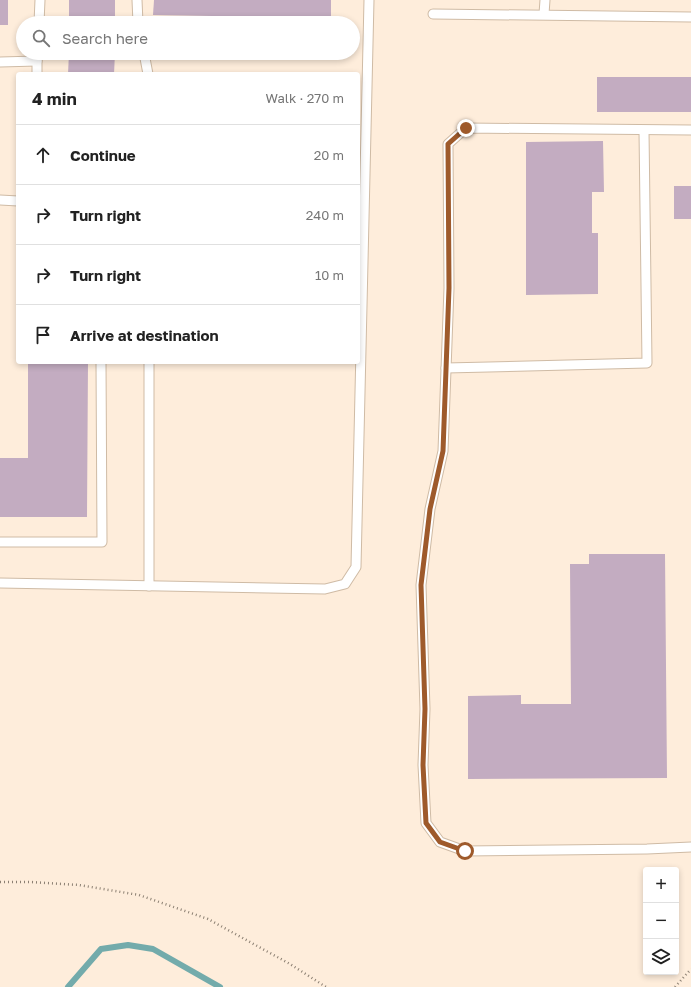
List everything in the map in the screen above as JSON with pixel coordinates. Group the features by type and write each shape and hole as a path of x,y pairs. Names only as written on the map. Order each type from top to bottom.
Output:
{"lane":[{"path":"39,16 40,0"},
{"path":"137,0 138,16"},
{"path":"0,583 325,589 345,584 356,567 370,0"},
{"path":"544,14 545,0"},
{"path":"432,14 544,14 691,17"},
{"path":"0,62 16,60"},
{"path":"37,60 37,72"},
{"path":"145,60 148,72"},
{"path":"691,130 644,131 466,128 448,144 449,288 443,451 430,509 421,585 425,709 423,765 426,823 440,842 465,851 647,849 691,847"},
{"path":"446,368 647,363 644,131"},
{"path":"0,200 16,201"},
{"path":"0,542 102,542 101,364"},
{"path":"149,364 149,586"}],"path":[{"path":"0,882 79,884 139,895 208,919 290,964 326,987"},
{"path":"675,987 691,969"}],"building":[{"path":"0,0 8,0 8,25 0,25"},
{"path":"69,0 115,0 115,16 69,16"},
{"path":"154,0 331,0 331,16 153,15"},
{"path":"69,60 115,60 114,72 68,72"},
{"path":"597,77 691,77 691,112 597,112"},
{"path":"603,141 604,192 592,192 592,233 598,233 598,294 526,295 526,142"},
{"path":"674,186 691,186 691,219 674,219"},
{"path":"28,364 88,364 87,517 0,517 0,458 28,458"},
{"path":"589,554 665,554 667,778 468,779 468,696 521,695 521,704 571,704 570,564 589,564"}],"waterway":[{"path":"68,987 101,949 128,945 153,949 220,987"}],"route":[{"path":"465,851 440,842 426,823 423,765 425,709 421,585 430,509 443,451 449,288 448,144 466,128"}]}
